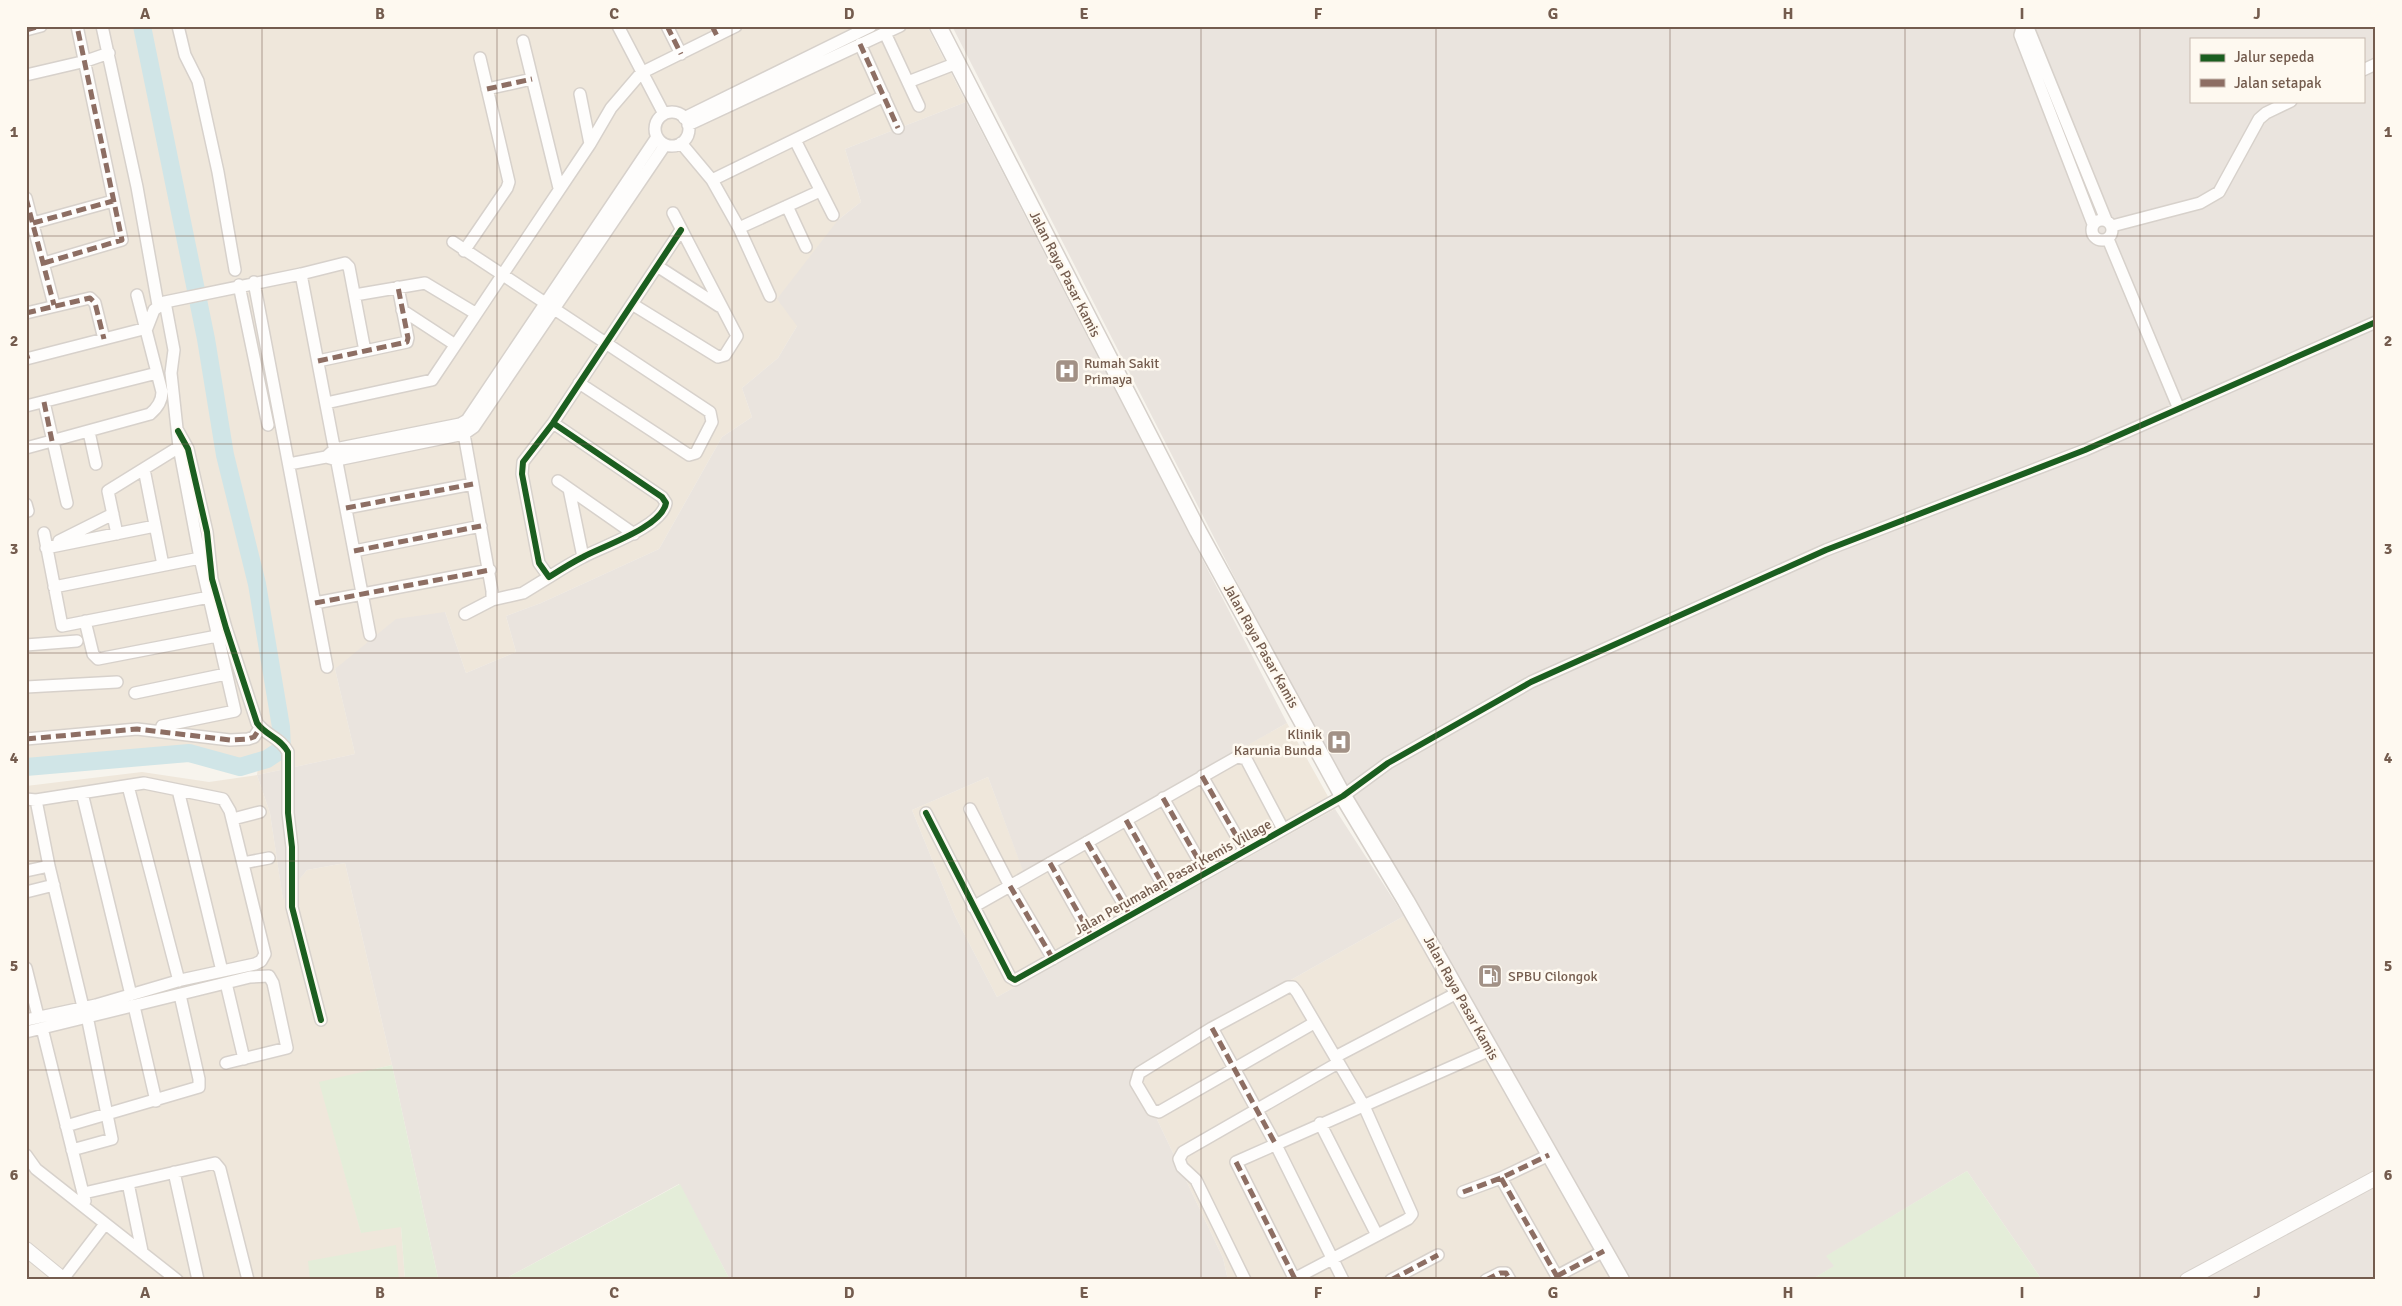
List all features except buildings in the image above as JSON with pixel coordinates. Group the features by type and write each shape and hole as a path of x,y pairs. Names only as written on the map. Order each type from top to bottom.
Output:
{"main road":[{"name":"Jalan Raya Pasar Kamis","path":"938,26 1198,531 1343,796 1621,1280"}],"street":[{"path":"26,30 41,26"},
{"path":"44,263 122,240 86,61 77,26"},
{"path":"102,26 162,303 174,350 171,373 179,447 200,558 236,711 162,726"},
{"path":"178,26 184,55 198,81 218,172 235,270"},
{"path":"618,26 664,114"},
{"path":"667,26 681,54"},
{"path":"326,403 432,380 454,344 590,144 611,108 642,73 681,54 714,31 736,26"},
{"path":"686,122 856,35 900,26"},
{"path":"2022,28 2030,30 2109,223 2111,235 2108,239 2099,240 2095,237 2092,228 2093,224 2020,36 2022,28"},
{"path":"876,31 908,82 919,106"},
{"path":"856,35 898,128"},
{"path":"523,42 559,188"},
{"path":"26,75 86,61 109,53"},
{"path":"464,251 507,188 509,182 480,58"},
{"path":"908,82 957,63"},
{"path":"2364,70 2376,64"},
{"path":"487,89 532,79"},
{"path":"580,94 590,144"},
{"path":"712,180 884,96"},
{"path":"2093,224 2101,219 2109,223 2200,203 2219,192 2259,119 2266,113 2289,102"},
{"path":"674,112 686,122 688,135 681,143 673,146 661,141 656,124 664,114 674,112"},
{"path":"795,140 832,215"},
{"path":"492,600 490,570 462,429 551,306 661,141"},
{"path":"681,143 712,180 738,228 770,296"},
{"path":"738,228 820,191"},
{"path":"26,198 54,306"},
{"path":"33,223 113,201"},
{"path":"787,206 806,247"},
{"path":"632,304 720,358 725,355 737,335 673,213"},
{"path":"549,577 540,563 521,467 681,230"},
{"path":"2108,239 2179,409"},
{"path":"453,242 501,276 551,306 710,412 712,422 696,453 689,456 579,383"},
{"path":"147,328 151,315 162,303 345,263 350,267 365,351"},
{"path":"657,266 721,307"},
{"path":"301,274 326,403 333,455 346,508 370,636"},
{"path":"254,282 327,667"},
{"path":"355,295 425,283 475,314"},
{"path":"239,285 268,425"},
{"path":"318,361 407,342 408,338 398,287"},
{"path":"26,448 89,432 150,414 154,411 162,397 158,373 138,295"},
{"path":"26,314 90,298 93,300 104,339"},
{"path":"402,310 454,344"},
{"name":"Jalan Perumahan Pasar Kemis Village","path":"973,907 1010,977 1014,980 1343,796 1388,763 1531,682 1826,550 2077,454 2376,322"},
{"path":"27,357 147,328"},
{"path":"26,406 158,373"},
{"path":"44,402 67,503"},
{"path":"466,614 492,600 523,593 583,557 634,534 662,512 666,503 662,497 553,422"},
{"path":"289,464 462,429"},
{"path":"89,432 96,464"},
{"path":"178,432 188,449 207,532 212,580 223,620 265,731 284,745 290,760 288,813 292,847 292,907 321,1020"},
{"path":"117,534 108,490 179,447"},
{"path":"144,469 163,566"},
{"path":"558,481 634,534"},
{"path":"346,508 473,484"},
{"path":"569,489 583,557"},
{"path":"46,548 113,514"},
{"path":"46,548 155,526"},
{"path":"354,551 482,526"},
{"path":"44,533 62,626 209,597"},
{"path":"54,587 200,558"},
{"path":"315,604 490,570"},
{"path":"86,621 93,654 98,659 217,636"},
{"path":"26,644 77,641"},
{"path":"135,693 226,674"},
{"path":"26,687 117,682"},
{"path":"26,739 137,728 230,740 248,739 265,731"},
{"path":"926,813 973,907 1240,756 1246,759 1283,829"},
{"path":"1202,776 1245,851"},
{"path":"72,1150 112,1139 85,1011 31,800 144,783 222,799 227,803 265,954 261,961 255,964 179,981 132,1000"},
{"path":"128,786 179,981"},
{"path":"178,790 222,971"},
{"path":"82,793 156,1101"},
{"path":"1163,798 1206,873"},
{"path":"970,809 1010,886 1053,958"},
{"path":"232,819 260,812"},
{"path":"1126,820 1168,894"},
{"path":"1087,842 1130,915"},
{"path":"243,864 269,858"},
{"path":"1050,863 1092,937"},
{"path":"26,871 49,866"},
{"path":"26,892 54,885"},
{"path":"26,968 38,1016"},
{"path":"26,1020 38,1016 85,1011 132,1000 180,995 261,975 269,976 273,983 288,1043 287,1048 226,1063"},
{"path":"226,983 244,1059"},
{"path":"1314,1023 1159,1112 1152,1110 1136,1082 1139,1073 1150,1065 1212,1028 1291,986 1297,992 1364,1106 1412,1214 1408,1219 1294,1279 1236,1162 1320,1123 1364,1106 1490,1050"},
{"path":"1245,1280 1196,1180 1182,1167 1179,1159 1183,1152 1337,1060 1457,992"},
{"path":"66,1126 199,1087 180,995"},
{"path":"26,1032 42,1028 85,1011"},
{"path":"42,1028 85,1199"},
{"path":"1212,1028 1276,1144 1342,1280"},
{"path":"1320,1123 1377,1235"},
{"path":"1463,1192 1501,1178 1549,1154"},
{"path":"26,1155 36,1169 85,1199 105,1224 177,1280"},
{"path":"85,1199 128,1183 212,1163 218,1165 248,1280"},
{"path":"174,1172 198,1280"},
{"path":"1501,1178 1558,1278 1604,1251"},
{"path":"2187,1280 2376,1178"},
{"path":"128,1183 142,1251"},
{"path":"26,1249 63,1279 105,1224"},
{"path":"1392,1279 1438,1255"},
{"path":"1486,1280 1500,1272 1506,1273 1510,1280"}],"shaded area":[{"path":"26,26 927,26 966,102 845,149 861,202 838,220 797,326 778,358 742,388 752,417 722,437 659,549 541,603 506,616 516,652 466,673 445,612 335,669 355,754 257,775 259,759 223,762 145,751 26,767"},
{"path":"952,26 2376,26 2376,1280 2042,1280 1967,1171 1827,1256 1835,1266 1811,1280 1632,1280 1558,1157 1304,713"},
{"path":"966,102 1287,723 1023,871 988,777 912,810 955,916 997,997 1335,809 1404,916 1133,1069 1223,1258 1228,1280 730,1280 679,1184 503,1280 438,1278 392,1065 345,863 307,870 283,900 270,813 257,775 355,754 335,669 396,619 445,612 466,673 516,652 506,616 541,603 659,549 722,437 752,417 742,388 778,358 797,326 777,299 838,220 861,202 845,149"},
{"path":"1287,723 1335,809 997,997 955,916 912,810 988,777 1023,870"},
{"path":"142,772 209,782 257,775 270,813 283,899 307,870 345,863 392,1065 320,1083 361,1232 401,1226 405,1280 26,1280 26,786"},
{"path":"1404,916 1613,1280 1228,1280 1223,1258 1133,1069"}],"green space":[{"path":"392,1065 438,1278 466,1280 405,1280 401,1227 361,1233 319,1082"},
{"path":"1967,1171 2042,1280 1811,1280 1834,1266 1826,1256"},
{"path":"680,1184 730,1280 503,1280"},
{"path":"396,1245 399,1280 310,1280 308,1261"}],"waterway":[{"path":"26,767 189,753 240,767 267,759 282,749 281,727 257,584 225,455 206,339 142,26"}],"marked path":[{"path":"26,30 41,26"},
{"path":"44,263 122,240 77,26"},
{"path":"667,26 681,54"},
{"path":"712,26 717,36"},
{"path":"860,44 898,128"},
{"path":"487,89 532,79"},
{"path":"26,198 54,305"},
{"path":"33,223 113,201"},
{"path":"318,361 407,342 408,338 398,287"},
{"path":"26,313 90,298 95,303 104,339"},
{"path":"26,353 28,359"},
{"path":"44,402 52,441"},
{"path":"346,508 473,484"},
{"path":"354,551 481,526"},
{"path":"315,603 490,570"},
{"path":"26,739 137,729 230,740 248,739 254,737 260,728 258,724"},
{"path":"1202,776 1245,851"},
{"path":"1163,798 1206,873"},
{"path":"1126,820 1168,894"},
{"path":"1087,842 1130,915"},
{"path":"1050,863 1092,937"},
{"path":"1010,886 1053,959"},
{"path":"1212,1028 1276,1145"},
{"path":"1463,1192 1501,1178 1549,1155"},
{"path":"1236,1162 1295,1279"},
{"path":"1501,1178 1559,1280"},
{"path":"1557,1276 1604,1251"},
{"path":"1391,1280 1438,1255"},
{"path":"1486,1280 1500,1273 1506,1273 1510,1280"}],"cycle path":[{"path":"553,423 662,497 666,503 662,512 643,528 579,559 549,577 539,563 522,474 523,462 553,423 681,230"},
{"path":"926,813 1010,977 1015,980 1343,796 1388,763 1531,682 1826,550 2085,450 2376,322"},
{"path":"178,431 188,449 207,532 212,579 257,723 264,731 281,743 288,752 288,813 292,847 292,907 321,1020"}],"place":[{"name":"Rumah Sakit Primaya","path":"1067,371"},
{"name":"Klinik Karunia Bunda","path":"1339,742"},
{"name":"SPBU Cilongok","path":"1490,976"}]}
